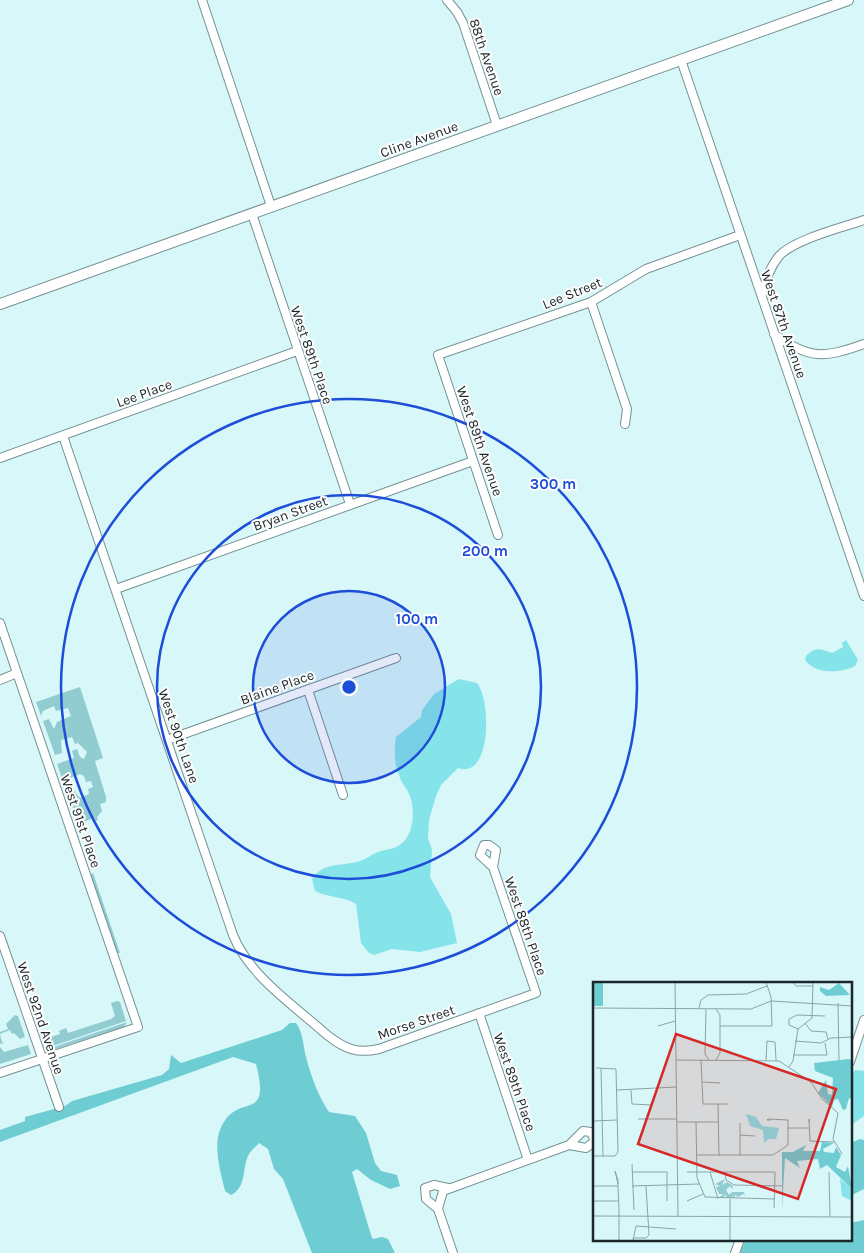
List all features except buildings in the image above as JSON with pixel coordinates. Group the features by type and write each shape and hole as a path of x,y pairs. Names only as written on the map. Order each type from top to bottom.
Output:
{"street":[{"path":"202,0 271,206"},
{"name":"88th Avenue","path":"446,0 457,12 462,23 497,125"},
{"name":"Cline Avenue","path":"0,304 848,0"},
{"name":"West 87th Avenue","path":"681,60 864,596"},
{"name":"West 89th Place","path":"252,214 350,504"},
{"path":"761,296 767,276 779,256 794,245 864,220"},
{"name":"Lee Street","path":"438,355 591,302 646,269 740,235"},
{"path":"591,302 627,410 626,424"},
{"path":"774,334 808,354 819,356 843,352 864,344"},
{"name":"Lee Place","path":"0,458 297,351"},
{"name":"West 89th Avenue","path":"438,355 498,535"},
{"name":"West 90th Lane","path":"63,436 241,953 251,967 310,1020"},
{"name":"Bryan Street","path":"116,589 473,461"},
{"name":"West 91st Place","path":"0,623 138,1027 42,1059"},
{"name":"Blaine Place","path":"167,740 396,658"},
{"path":"0,680 17,673"},
{"path":"308,690 343,795"},
{"name":"West 88th Place","path":"493,867 536,993"},
{"name":"West 92nd Avenue","path":"0,936 58,1107"},
{"name":"Morse Street","path":"310,1020 339,1045 354,1051 363,1052 379,1049 536,993"},
{"name":"West 89th Place","path":"479,1013 528,1160"},
{"path":"852,1056 864,1020"},
{"path":"0,1073 42,1059"},
{"path":"453,1253 438,1208 439,1198 443,1191 569,1145 583,1131 592,1132 593,1136"},
{"path":"569,1145 586,1148 593,1142"},
{"path":"438,1208 426,1199 424,1193 428,1186 448,1188"},
{"path":"735,1253 740,1240"}],"shaded area":[{"path":"846,640 858,660 855,666 843,670 829,671 815,668 805,660 806,656 816,650 832,653 843,647 842,643"},
{"path":"459,679 477,683 482,692 485,705 486,736 483,751 477,762 469,768 458,768 441,785 429,820 428,838 432,850 430,877 451,914 457,943 420,952 392,949 374,955 369,953 361,943 356,904 315,891 312,879 322,869 363,860 378,852 397,846 406,839 411,827 413,808 410,796 396,766 396,737 421,717 422,710 434,694"},
{"path":"80,687 103,758 95,761 106,802 100,804 102,811 97,817 98,820 95,821 94,818 78,824 67,792 72,788 80,798 89,794 88,789 93,787 91,781 86,782 84,776 80,774 63,781 57,764 74,758 72,751 77,749 80,757 84,759 87,752 78,743 75,744 72,737 61,740 62,753 55,755 43,721 49,719 54,729 57,722 71,716 68,708 56,711 54,706 43,711 41,716 36,702"},
{"path":"93,873 120,953 117,953 90,875"},
{"path":"120,1002 126,1021 47,1048 45,1039 60,1034 59,1031 66,1028 68,1033 111,1019 115,1016 111,1003"},
{"path":"15,1015 18,1016 25,1037 20,1039 14,1033 12,1034 10,1030 0,1034 0,1032 8,1029 6,1024"},
{"path":"127,1022 124,1027 49,1051 48,1049"},
{"path":"290,1023 296,1023 300,1030 313,1079 321,1099 329,1112 355,1116 366,1133 375,1163 381,1171 397,1175 400,1186 390,1189 371,1180 357,1169 352,1172 373,1239 382,1237 388,1239 395,1253 312,1253 283,1179 274,1169 268,1149 259,1143 248,1156 240,1187 231,1195 225,1191 217,1147 220,1130 231,1114 238,1109 252,1104 260,1094 260,1082 256,1064 233,1057 0,1142 0,1130 25,1121 25,1117 65,1106 72,1101 162,1075 169,1069 171,1055 181,1063 282,1030"},
{"path":"28,1045 31,1054 0,1064 0,1047 4,1052"},
{"path":"855,1070 864,1071 864,1116 852,1125 852,1074"},
{"path":"860,1139 864,1140 864,1189 852,1195 852,1142"},
{"path":"864,1220 864,1253 740,1253 746,1240 852,1240 852,1223"}]}
